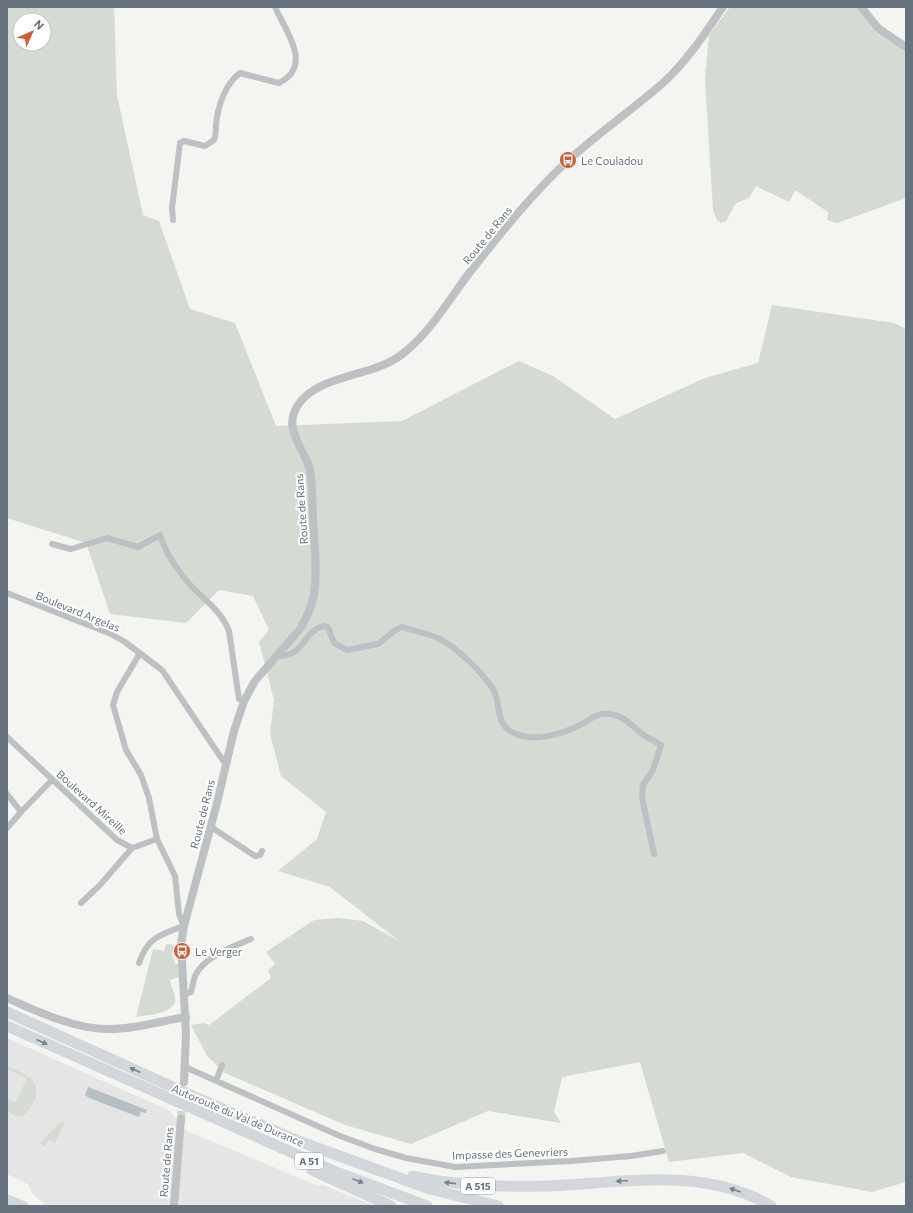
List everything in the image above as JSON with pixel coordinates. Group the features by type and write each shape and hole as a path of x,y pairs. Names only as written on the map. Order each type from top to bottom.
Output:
{"highway":[{"name":"Autoroute du Val de Durance","path":"7,1012 195,1098 301,1142 430,1189 498,1206"},
{"name":"Autoroute du Val de Durance","path":"7,1026 170,1100 336,1172 427,1206"},
{"path":"194,1110 304,1166 391,1206"},
{"name":"A 515","path":"301,1142 409,1176 438,1182 475,1186 512,1186 624,1181 708,1183 735,1190 771,1206"}],"main road":[{"path":"7,1199 24,1206"}],"street":[{"path":"173,220 172,208 180,144 184,141 205,146 214,140 220,109 227,88 233,78 240,73 279,83 288,78 294,69 295,51 288,31 275,7"},
{"name":"Route de Rans","path":"184,1082 186,1017 182,954 184,926 226,765 244,701 255,681 305,621 314,595 315,551 311,482 309,468 291,425 292,417 300,402 306,395 320,387 386,364 407,350 424,334 491,245 552,175 584,145 664,82 691,53 723,7"},
{"path":"861,7 878,28 906,47"},
{"path":"52,544 71,549 106,538 138,547 160,535 165,551 178,571 193,588 212,605 226,623 230,638 239,699 244,701"},
{"name":"Boulevard Argelas","path":"7,593 111,634 125,642 162,670 171,681 226,765"},
{"path":"277,656 287,657 294,654 312,632 323,626 328,628 334,643 347,650 378,644 394,631 402,627 440,639 479,671 493,689 497,698 497,709 500,720 513,733 529,737 559,733 578,726 590,717 603,714 615,715 625,719 643,734 661,745 653,770 643,785 642,798 654,854"},
{"path":"139,963 145,948 154,939 184,926 179,914 175,876 157,839 149,798 142,775 126,750 112,705 117,692 140,653"},
{"name":"Boulevard Mireille","path":"7,737 117,840 132,848 157,839"},
{"path":"7,828 52,780"},
{"path":"7,794 21,812"},
{"path":"211,827 255,856 260,855 262,851"},
{"path":"81,903 100,885 132,848"},
{"path":"184,995 191,992 195,976 203,964 232,946 251,939"},
{"path":"7,998 60,1019 97,1029 112,1029 186,1017"},
{"path":"216,1081 222,1065"},
{"name":"Impasse des Genevriers","path":"185,1068 340,1136 375,1149 406,1158 455,1167 631,1156 663,1151"},
{"name":"Route de Rans","path":"174,1206 181,1119"}],"shaded area":[{"path":"7,7 114,7 117,95 143,215 159,221 190,309 235,323 276,426 402,421 519,361 553,376 615,419 705,378 758,363 772,305 894,323 906,329 906,1182 872,1192 791,1177 743,1153 669,1162 640,1062 562,1077 554,1112 561,1123 488,1111 411,1144 345,1125 225,1073 207,1056 191,1025 204,1023 209,1025 271,978 268,970 275,964 266,952 314,920 338,918 363,921 399,941 330,887 278,871 317,839 326,812 281,776 270,734 274,700 259,642 269,630 253,596 219,590 186,623 110,614 86,543 10,519 7,520"},
{"path":"730,7 858,7 868,21 879,32 906,50 906,198 837,223 827,220 828,212 795,190 789,202 756,186 749,198 736,203 726,221 721,223 717,220 713,210 705,79 709,35"},
{"path":"166,944 174,945 172,953 175,964 179,964 179,977 170,980 175,1001 169,1009 136,1017 153,949 164,951"},
{"path":"7,1038 170,1111 185,1130 318,1186 323,1185 375,1206 46,1206 31,1192 29,1185 7,1174"},
{"path":"7,1066 27,1076 35,1084 35,1100 26,1113 22,1116 16,1116 7,1111 7,1099 16,1102 27,1078 7,1069"},
{"path":"88,1087 147,1110 146,1113 141,1112 139,1117 89,1098 85,1095"},
{"path":"65,1121 55,1143 48,1140 45,1146 41,1144 45,1137 61,1122"}],"tunnel":[{"path":"181,1119 182,1100"}],"place":[{"name":"Le Couladou","path":"568,160"},
{"name":"Le Verger","path":"182,951"}]}
